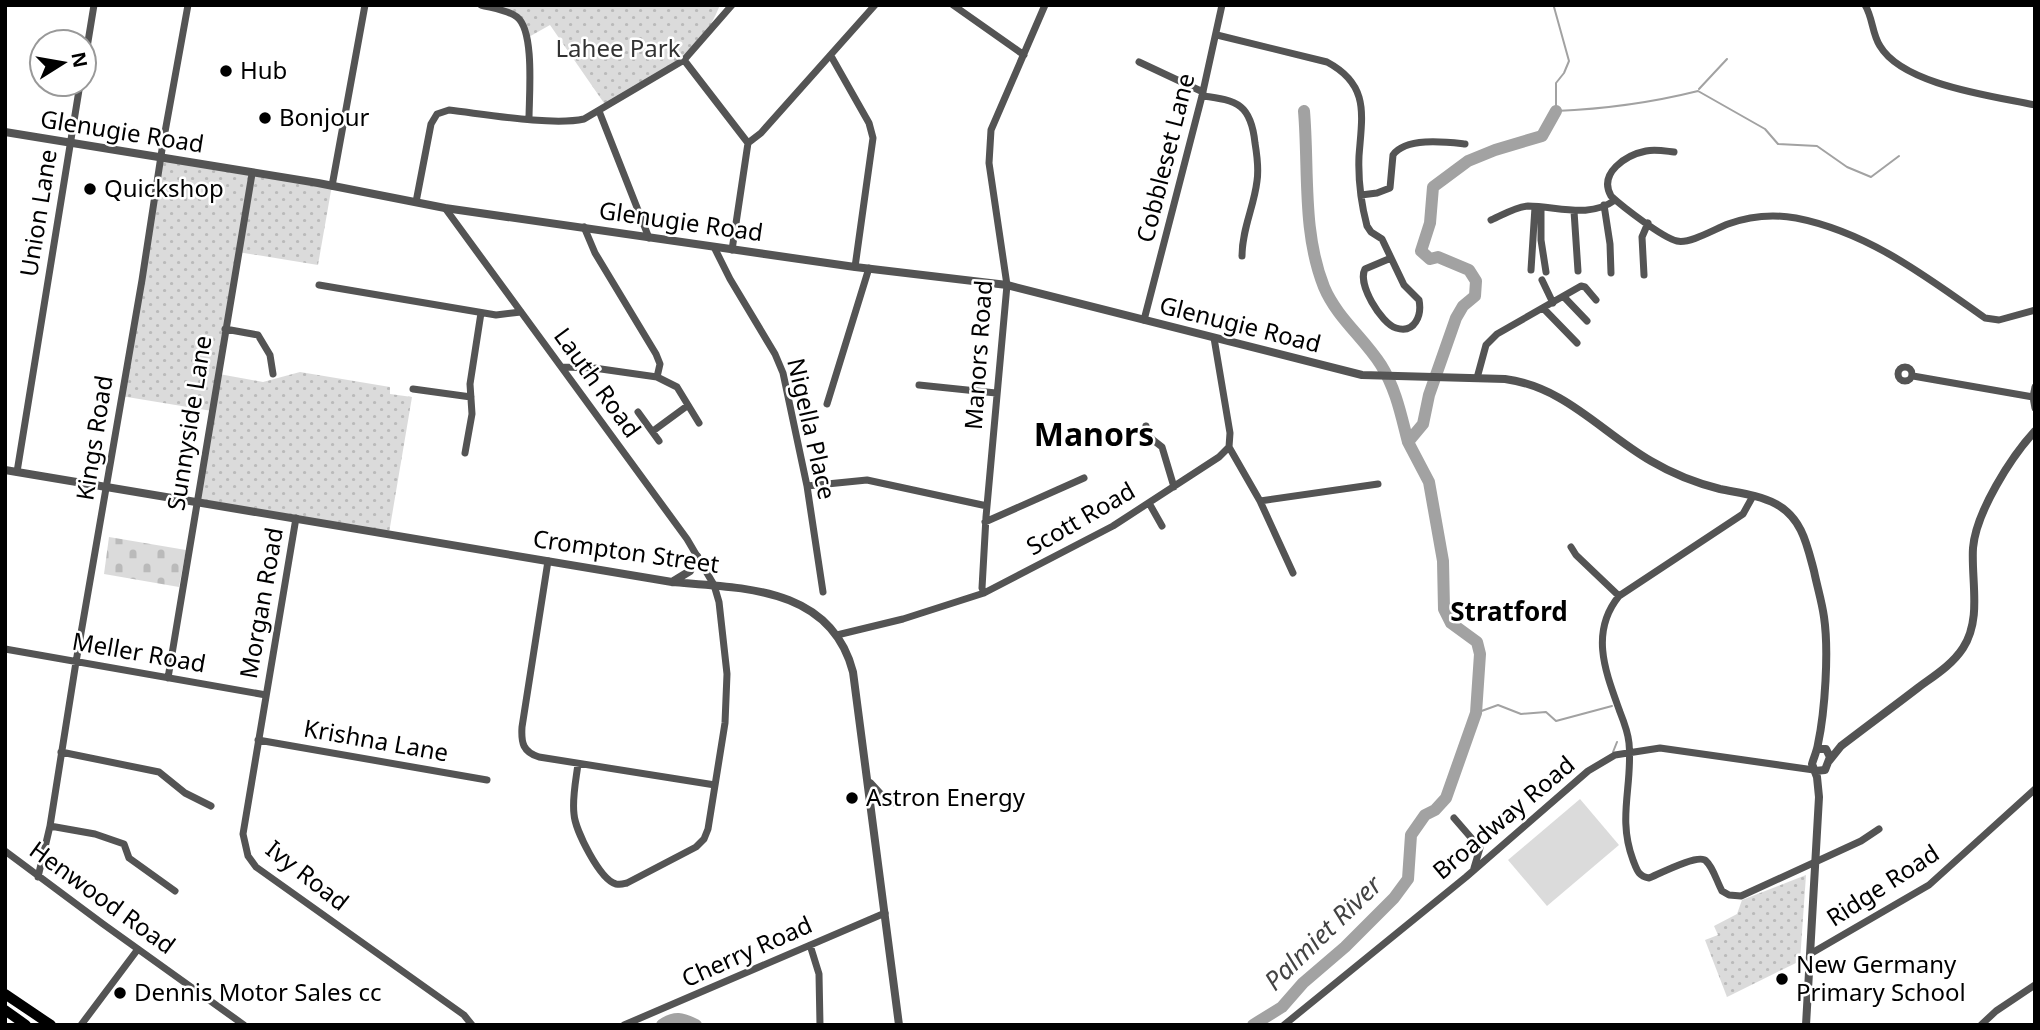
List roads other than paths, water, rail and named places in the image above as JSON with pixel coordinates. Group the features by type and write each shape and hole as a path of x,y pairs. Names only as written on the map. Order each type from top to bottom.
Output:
{"highway":[{"path":"5,993 51,1025"},
{"path":"5,1010 26,1025"}],"street":[{"path":"90,28 94,5"},
{"name":"Kings Road","path":"38,877 50,826 160,158 188,5"},
{"path":"332,186 365,5"},
{"path":"481,5 514,14 522,21 528,41 529,118"},
{"path":"416,202 431,124 437,114 449,110 529,118 575,121 584,119 684,60 732,5"},
{"path":"732,250 748,143 761,133 875,5"},
{"path":"953,5 1024,55"},
{"name":"Manors Road","path":"984,593 985,522 1007,285 989,163 989,144 998,112 1045,5"},
{"name":"Cobbleset Lane","path":"1144,320 1203,94 1222,5"},
{"path":"1865,5 1880,47 1908,70 1940,84 2035,105"},
{"path":"1217,35 1327,62 1351,81 1358,92 1363,116 1359,155 1361,195 1367,226 1382,239 1404,285 1419,300 1419,318 1407,328 1398,329 1387,322 1372,303 1362,282 1362,272 1365,269 1391,258"},
{"path":"831,55 869,123 873,138 855,267"},
{"path":"684,60 748,143"},
{"path":"1139,62 1203,94 1237,103 1247,111 1254,124 1257,183 1243,234 1242,256"},
{"name":"Union Lane","path":"17,472 77,98"},
{"path":"599,111 649,238"},
{"name":"Glenugie Road","path":"5,132 332,186 444,208 855,267 1007,285 1347,372 1378,377 1505,379 1537,386 1587,414 1642,456 1665,469 1706,485 1776,504 1797,521 1807,544 1824,615 1826,641 1821,751"},
{"path":"1361,195 1390,188 1393,155 1402,148 1426,142 1465,145"},
{"path":"1674,152 1646,151 1619,163 1609,175 1607,184 1608,192 1615,200 1678,242 1759,216 1797,218 1833,229 1902,260 1985,318 1999,320 2035,310"},
{"name":"Sunnyside Lane","path":"168,678 252,174"},
{"path":"1491,220 1522,207 1574,211 1615,200"},
{"path":"1604,205 1611,273"},
{"path":"1531,270 1538,207"},
{"path":"1538,207 1546,272"},
{"name":"Lauth Road","path":"444,208 673,520 714,585 728,684 725,723 708,829 700,844 627,883 618,884 604,875 577,827 574,802 578,764"},
{"path":"1574,211 1578,271"},
{"path":"1644,275 1642,237 1648,223"},
{"path":"584,228 595,253 659,359 660,369 656,377"},
{"name":"Nigella Place","path":"715,247 779,362 792,409 824,592"},
{"path":"827,404 869,268"},
{"path":"1542,280 1553,303"},
{"path":"319,285 481,313 504,315 521,312"},
{"path":"1477,379 1483,352 1489,340 1583,286 1596,300"},
{"path":"1564,297 1587,321"},
{"path":"1543,308 1577,343"},
{"path":"464,453 472,414 470,384 481,313"},
{"path":"225,329 258,335 270,355 273,374"},
{"path":"1214,338 1230,433 1229,447 1260,501 1293,573"},
{"path":"562,367 594,368 656,377 673,384 699,423"},
{"path":"1913,376 2032,397"},
{"path":"919,385 996,393"},
{"path":"2035,387 2032,397 2035,408"},
{"path":"413,389 471,397"},
{"path":"653,431 688,406"},
{"path":"638,412 659,441"},
{"path":"1146,426 1150,438 1162,447 1174,487"},
{"path":"1818,770 1841,746 1942,670 1962,649 1973,617 1973,546 1977,528 2007,467 2022,444 2035,431"},
{"name":"Scott Road","path":"837,635 904,619 984,593 1113,526 1219,457 1229,447"},
{"name":"Crompton Street","path":"5,470 672,582 743,589 798,603 819,615 837,635 849,655 853,672 900,1025"},
{"path":"985,522 1084,478"},
{"path":"807,486 867,480 987,506"},
{"path":"1260,501 1378,484"},
{"path":"1754,496 1743,514 1619,596 1607,615 1601,637 1602,654 1606,674 1628,733 1624,822 1628,846 1639,874 1649,878 1701,858 1707,861 1722,891 1741,896 1879,830"},
{"path":"1149,503 1162,526"},
{"name":"Morgan Road","path":"266,695 296,518"},
{"path":"1570,547 1619,596"},
{"path":"672,582 690,571 697,556"},
{"path":"548,561 524,711 521,741 525,749 535,756 715,785"},
{"name":"Meller Road","path":"5,649 266,695"},
{"name":"Ivy Road","path":"266,695 243,834 248,856 257,867 464,1015 472,1025"},
{"name":"Krishna Lane","path":"258,740 487,780"},
{"path":"1790,767 1804,764 1821,751 1841,746"},
{"name":"Broadway Road","path":"1284,1025 1475,868 1571,784 1607,759 1629,752 1672,749 1818,770"},
{"path":"1821,751 1829,761"},
{"path":"1806,1025 1819,797 1818,770 1812,764 1821,751"},
{"path":"61,752 159,772 189,796 211,806"},
{"path":"868,781 879,794 893,802"},
{"name":"Ridge Road","path":"1810,954 1929,885 2035,789"},
{"path":"1454,818 1480,848 1475,868"},
{"path":"50,826 95,834 124,844 129,858 175,891"},
{"name":"Henwood Road","path":"5,851 244,1025"},
{"name":"Cherry Road","path":"624,1025 885,913"},
{"path":"810,945 819,974 820,1025"},
{"path":"81,1025 138,949"},
{"path":"1981,1025 1996,1011 2035,985"}],"waterway":[{"path":"1554,7 1569,61 1556,83 1556,111 1627,105 1698,91 1765,129 1778,144 1817,146 1847,167 1871,177 1899,156"},
{"path":"1699,89 1727,59"},
{"name":"Palmiet River","path":"1304,111 1309,223 1317,266 1329,298 1374,355 1391,383 1408,442"},
{"name":"Palmiet River","path":"1253,1025 1282,1007 1303,983 1345,947 1394,898 1408,879 1411,835 1425,815 1435,810 1446,798 1476,713 1480,654 1477,642 1451,623 1444,609 1443,561 1429,482 1408,442 1423,424 1429,395 1456,318 1463,306 1475,296 1476,281 1469,270 1438,257 1430,259 1421,251 1430,223 1433,187 1468,161 1542,136 1556,111"},
{"path":"1476,713 1498,705 1521,714 1546,712 1556,721 1612,706"},
{"path":"1613,752 1617,742"},
{"name":"Palmiet River","path":"662,1025 679,1019 696,1025"}],"place":[{"name":"Hub","path":"226,71"},
{"name":"Bonjour","path":"265,118"},
{"name":"Quickshop","path":"90,189"},
{"name":"Astron Energy","path":"852,798"},
{"name":"New Germany Primary School","path":"1782,979"},
{"name":"Dennis Motor Sales cc","path":"120,993"}],"district":[{"name":"Manors","path":"1094,435"},
{"name":"Stratford","path":"1509,612"}],"park label":[{"name":"Lahee Park","path":"618,49"}]}
